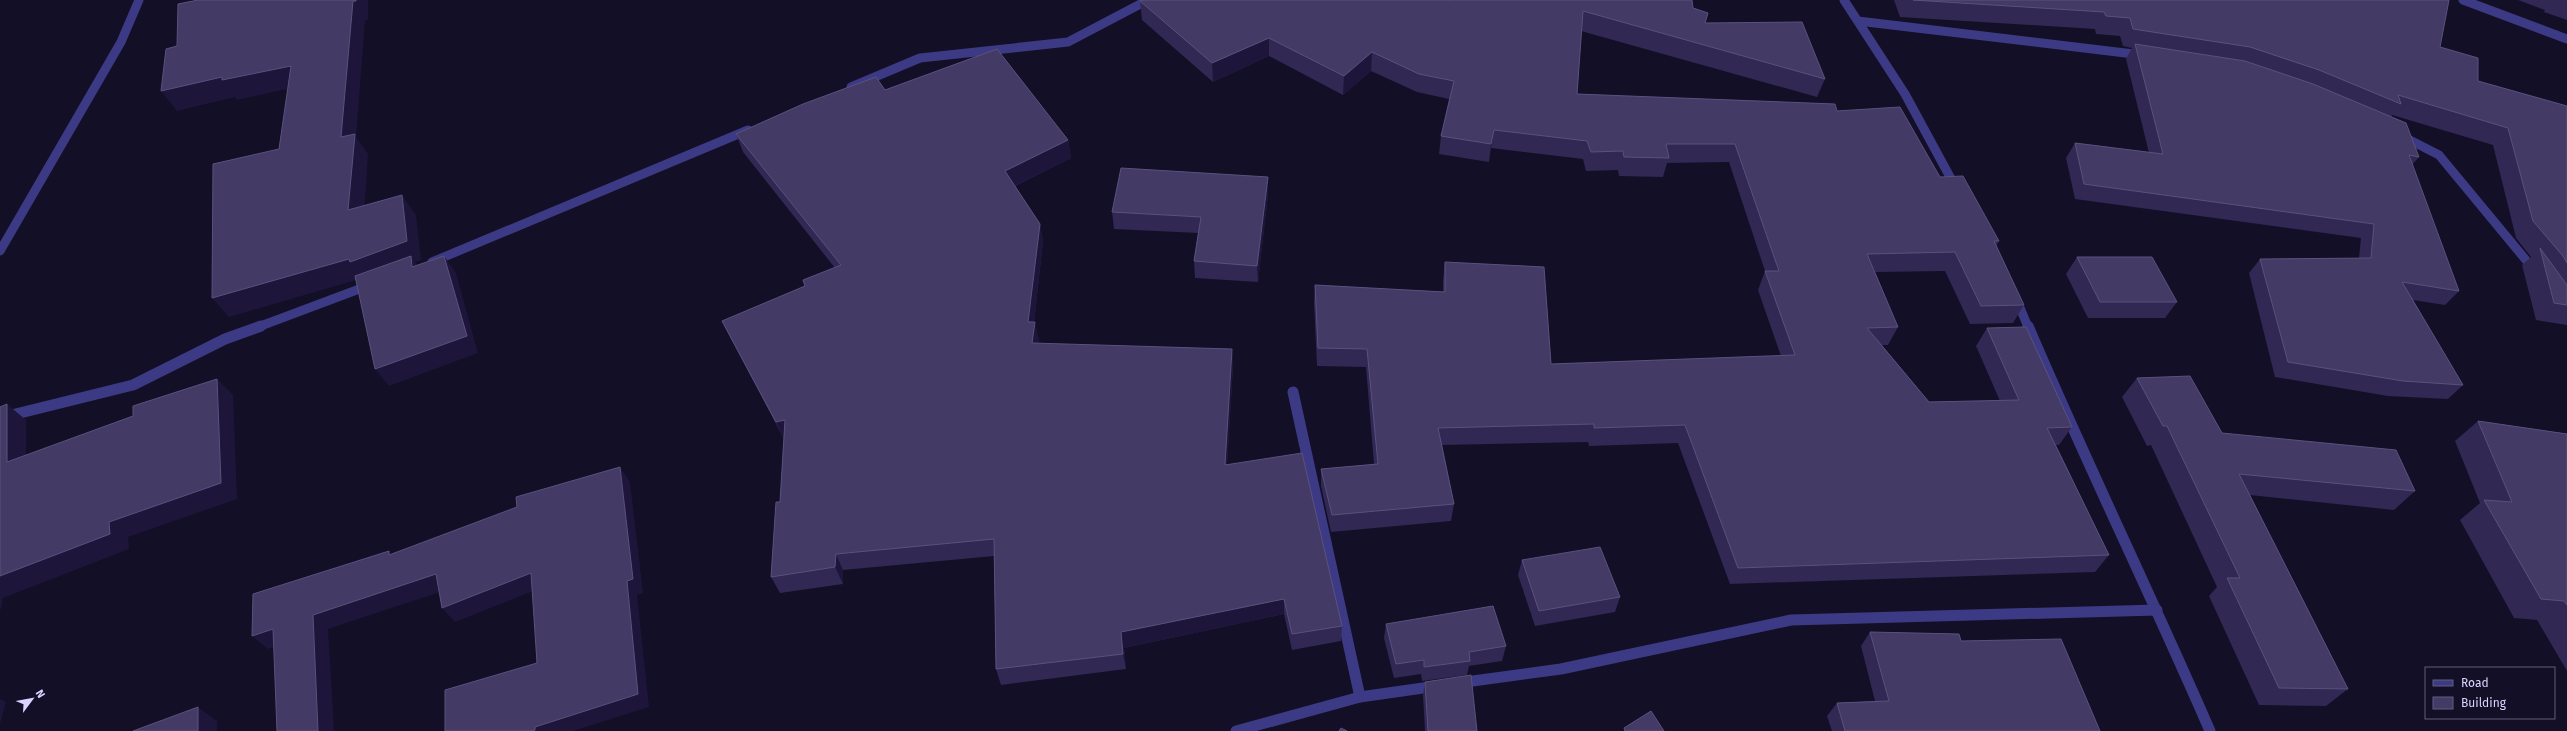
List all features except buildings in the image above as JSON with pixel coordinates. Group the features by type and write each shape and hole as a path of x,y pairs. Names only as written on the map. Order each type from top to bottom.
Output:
{"street":[{"path":"0,251 122,42 139,0"},
{"path":"839,92 920,58 1068,42 1148,0"},
{"path":"1844,0 1905,94 1961,198"},
{"path":"2463,0 2567,39"},
{"path":"1858,21 2152,57"},
{"path":"419,267 758,126"},
{"path":"2391,130 2439,154 2540,277"},
{"path":"0,418 133,385 225,339 382,281"},
{"path":"2010,288 2079,446 2157,610 2210,731"},
{"path":"1293,392 1360,696"},
{"path":"1236,731 1360,696 1561,669 1791,620 2157,610"}]}
